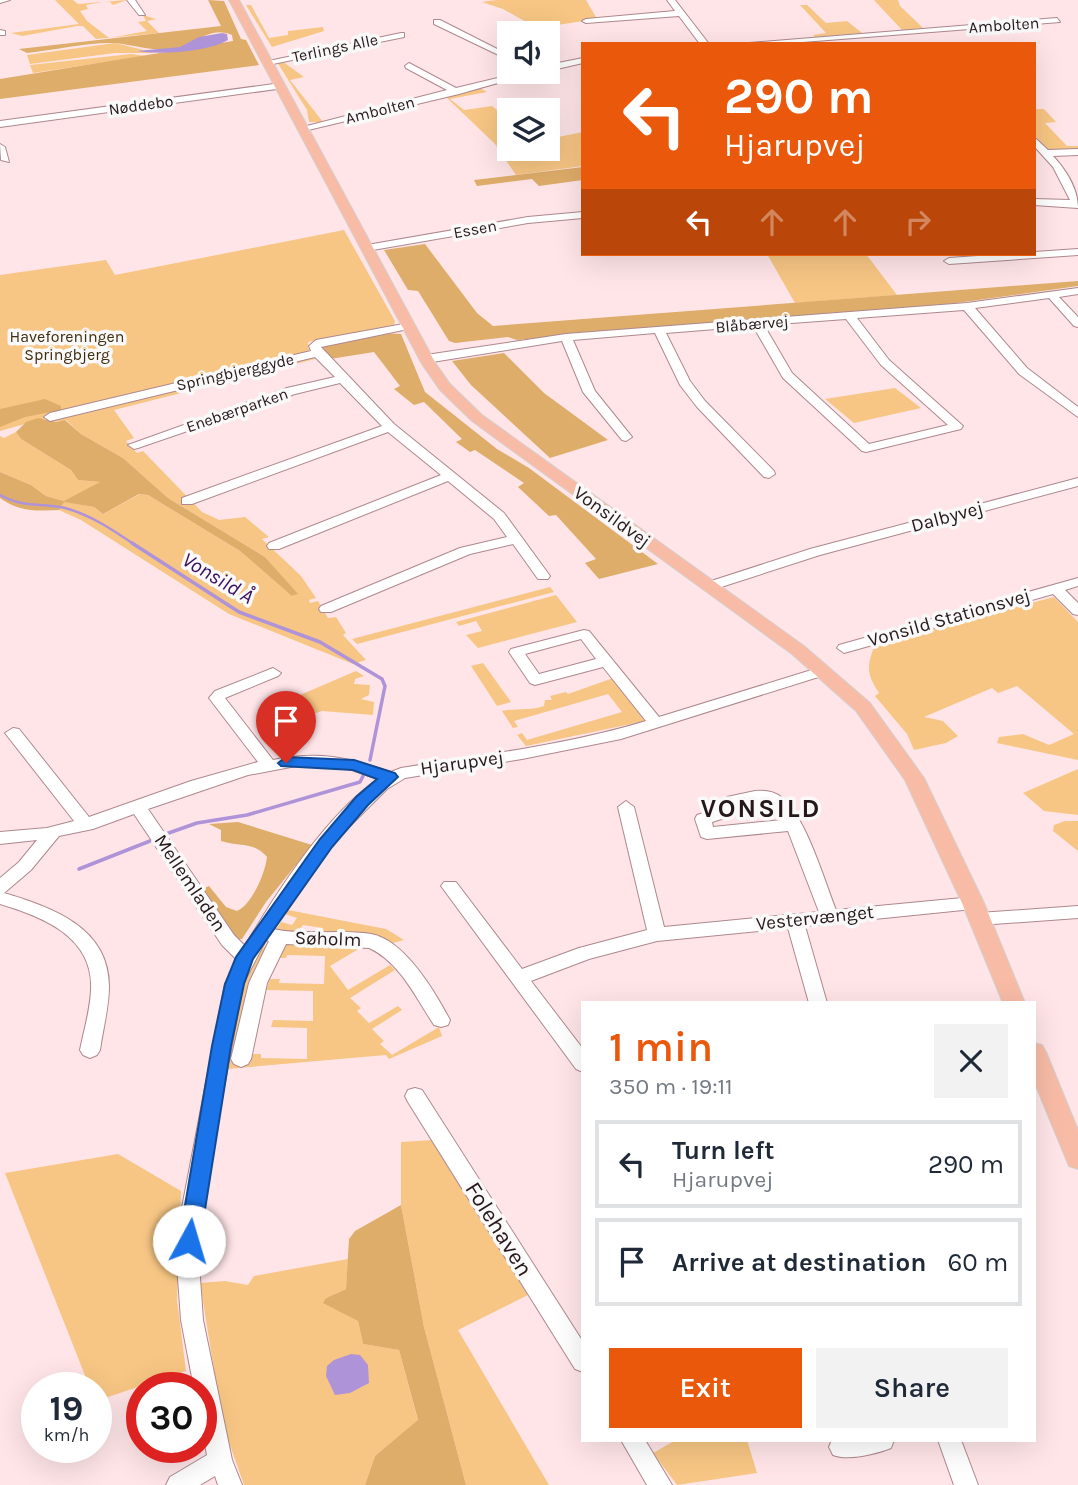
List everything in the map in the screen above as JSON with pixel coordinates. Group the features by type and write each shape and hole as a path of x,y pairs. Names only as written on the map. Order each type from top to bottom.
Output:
{"main road":[{"name":"Vonsildvej","path":"235,1 426,359 445,387 477,418 710,586 823,671 863,706 914,778 976,911 1013,1001"},
{"path":"1036,1057 1078,1159"}],"street":[{"path":"0,1 6,0"},
{"path":"131,0 142,13"},
{"path":"671,0 703,42"},
{"path":"586,21 681,13"},
{"name":"Ambolten","path":"768,42 1057,20"},
{"path":"437,22 497,52"},
{"path":"928,30 936,38"},
{"name":"Terlings Alle","path":"268,62 401,35"},
{"path":"560,65 581,60"},
{"name":"Ambolten","path":"409,66 456,92"},
{"name":"Ambolten","path":"304,128 497,81"},
{"name":"Nøddebo","path":"0,124 281,86"},
{"path":"1036,142 1048,153 1074,193 1077,204 1036,202"},
{"path":"0,147 6,160"},
{"path":"1048,153 1078,152"},
{"name":"Essen","path":"367,248 528,220 581,215"},
{"path":"1036,255 1078,252"},
{"path":"949,261 1021,256"},
{"name":"Blåbærvej","path":"426,359 566,337 967,306 1078,291"},
{"path":"1050,293 1078,324"},
{"path":"967,306 1023,371 1078,413"},
{"path":"757,323 787,375 866,449 957,426 894,374 864,340 850,316"},
{"name":"Springbjerggyde","path":"50,417 318,353 315,346 320,342 410,326"},
{"path":"660,331 680,373 696,397 769,474"},
{"path":"566,337 589,392 626,437"},
{"path":"318,353 390,427 498,515 543,576"},
{"name":"Enebærparken","path":"134,445 291,391 342,379"},
{"path":"187,501 390,427"},
{"path":"274,546 449,476"},
{"name":"Dalbyvej","path":"710,586 815,552 1078,482"},
{"path":"326,609 464,551 516,539"},
{"path":"804,540 815,552"},
{"name":"Vonsild Stationsvej","path":"844,648 1078,582"},
{"name":"Vonsild Stationsvej","path":"1055,588 1078,611"},
{"path":"606,661 535,680 516,652 584,634 606,661 657,724"},
{"name":"Hjarupvej","path":"389,777 412,770 573,745 657,724 823,671"},
{"path":"268,764 217,698 273,673"},
{"path":"13,733 88,825"},
{"path":"0,838 51,835 88,825 268,764 345,764 374,770 389,777 362,801 326,843 271,935 241,1059"},
{"path":"793,825 707,832 703,819 728,811 733,802 758,795 775,799 793,825 830,916"},
{"name":"Mellemladen","path":"138,807 228,940 245,957"},
{"path":"626,807 657,934"},
{"path":"0,888 25,866 51,835"},
{"path":"450,887 581,1061"},
{"path":"0,898 49,914 69,925 84,940 96,960 100,980 90,1050"},
{"name":"Vestervænget","path":"519,978 585,953 657,934 830,916 976,911 1078,912"},
{"path":"795,920 817,1001"},
{"path":"230,1485 220,1460 200,1366 188,1265 191,1218 234,984 245,957 271,935"},
{"name":"Søholm","path":"271,935 371,941 382,944 396,955 441,1020"},
{"name":"Folehaven","path":"415,1096 581,1359"},
{"path":"633,1442 660,1485"},
{"path":"841,1447 871,1442"},
{"path":"950,1442 966,1485"},
{"path":"178,1485 220,1460"}],"green space":[{"path":"55,0 73,0 78,4 104,2 86,5 88,9 80,11 87,21 109,38 96,39 83,26 22,36 11,33 79,24"},
{"path":"127,0 113,5 109,1"},
{"path":"586,0 597,19 560,25 560,21 524,21 503,9 482,2"},
{"path":"874,0 898,0 900,6 923,28 902,30"},
{"path":"246,5 251,5 269,38 288,35 288,31 323,27 324,31 272,47"},
{"path":"800,5 807,5 826,23 847,21 862,33 815,37 813,35 826,33"},
{"path":"143,15 156,19 147,21 159,33 112,38 147,31 138,22 146,21"},
{"path":"115,43 156,53 115,53 30,64 27,55"},
{"path":"131,54 146,56 33,73 30,65"},
{"path":"282,61 304,77 290,80 323,122 309,122 307,110 277,62"},
{"path":"480,88 487,92 450,99 464,110 492,106 497,110 497,147 446,97"},
{"path":"1036,109 1044,109 1056,122 1045,123 1067,146 1078,146 1078,150 1047,149 1036,137"},
{"path":"581,132 581,166 516,175 507,161 560,161 560,137"},
{"name":"Haveforeningen Springbjerg","path":"344,230 395,321 394,325 308,342 309,353 315,359 114,410 134,438 126,441 137,453 143,451 202,512 219,520 245,517 269,537 262,539 301,576 316,598 309,600 310,603 318,601 328,618 336,617 346,633 343,635 366,660 353,664 229,614 81,520 59,510 64,501 46,496 31,485 0,472 0,436 4,438 16,432 21,439 71,470 78,480 101,482 66,502 94,507 103,514 140,494 148,495 240,551 293,596 297,594 265,557 168,498 123,458 81,434 66,420 57,422 50,417 0,431 0,275 106,260 115,275"},
{"path":"768,256 868,256 897,295 795,303"},
{"path":"895,388 921,408 854,423 825,399"},
{"path":"550,587 554,592 357,644 352,639"},
{"path":"556,595 577,622 478,648 466,635 482,631 476,621 459,626 456,622"},
{"path":"1054,597 1078,622 1078,760 997,743 999,737 1023,734 1049,745 1074,734 1017,686 998,693 992,688 924,717 943,721 958,736 946,743 914,750 907,734 875,696 879,693 869,670 875,644"},
{"path":"483,663 511,702 497,706 471,666"},
{"path":"356,671 364,676 355,679 354,684 370,685 369,695 361,699 374,702 373,715 322,711 288,722 279,704"},
{"path":"616,677 650,720 526,746 517,735 522,733 527,740 622,712 608,694 514,721 518,727 513,728 502,711 539,708 544,706 545,700 552,700 550,696 566,692 568,694"},
{"path":"1078,769 1078,815 1044,811 1023,793"},
{"path":"1065,821 1078,821 1078,851 1053,831 1054,825"},
{"path":"288,910 386,929 404,940 393,943 383,939 319,936 323,928 303,925 296,933 276,930 281,922 292,925 297,918 285,914"},
{"path":"269,942 252,984 233,1063 237,1065 248,1054 261,1054 261,1058 307,1059 307,1028 271,1027 273,1020 313,1021 313,991 266,990 270,979 280,979 279,983 324,984 325,956 287,955 286,958 280,958 285,945 291,944 360,945 362,947 330,966 348,990 390,965 395,970 350,998 361,1008 357,1011 369,1023 398,1006 402,1010 372,1029 384,1041 380,1044 392,1055 439,1027 442,1036 389,1059 386,1055 227,1069 245,985 259,954"},
{"path":"433,1140 528,1295 458,1330 549,1485 466,1485 424,1327 401,1205 401,1142"},
{"path":"118,1154 181,1191 177,1300 186,1371 126,1372 126,1391 112,1396 112,1372 84,1372 5,1173"},
{"path":"348,1259 346,1289 326,1298 358,1321 363,1344 399,1350 418,1421 375,1456 365,1485 244,1485 223,1425 217,1372 214,1372 200,1283 225,1281 248,1285 254,1276"},
{"path":"672,1442 748,1442 757,1473 677,1485 653,1453"}],"shaded area":[{"path":"208,0 224,1 241,39 246,40 259,65 0,99 0,79 233,41 232,35 218,32 173,49 104,43 27,53 19,49 221,26"},
{"path":"227,34 228,40 196,50 137,51 180,47 199,37"},
{"path":"581,167 581,180 539,186 532,179 477,186 474,180"},
{"path":"425,244 477,313 493,326 1078,281 1078,286 935,306 455,343 449,341 418,291 408,290 384,250"},
{"path":"379,333 401,334 425,392 497,449 529,468 658,564 599,579 585,563 596,559 556,515 549,516 518,487 524,483 475,450 470,452 456,442 462,439 424,402 414,405 394,389 400,386 374,352 330,359 322,346"},
{"path":"504,353 544,393 608,440 550,458 471,385 452,361"},
{"path":"45,399 61,406 61,410 25,417 0,427 0,409"},
{"path":"38,418 57,422 65,420 81,434 123,458 168,498 265,557 298,594 292,596 240,551 148,495 139,494 103,514 94,507 64,502 59,510 28,510 0,498 0,472 31,485 46,496 64,501 100,482 78,480 71,470 21,439 16,432 26,422"},
{"path":"238,822 312,845 266,902 242,939 233,940 200,890 209,886 226,907 237,911 248,902 257,888 267,857 251,846 221,841 221,830 209,824"},
{"path":"401,1205 424,1327 466,1485 365,1485 375,1456 418,1420 399,1350 363,1344 358,1321 323,1303 326,1298 346,1289 349,1239 355,1231"},
{"path":"351,1354 360,1355 368,1365 369,1383 350,1393 335,1395 326,1376 327,1366 334,1360"}],"waterway":[{"name":"Vonsild Å","path":"0,495 18,502 75,511 135,545"},
{"name":"Vonsild Å","path":"132,543 239,612 320,642 382,679 385,686 370,760"},
{"name":"Vonsild Å","path":"163,835 197,823 247,815 360,782 363,776"},
{"name":"Vonsild Å","path":"79,869 150,841"}],"district":[{"name":"VONSILD","path":"761,808"}],"route":[{"path":"189,1241 234,984 245,957 326,843 362,801 389,777 354,765 328,762 286,763"}]}
